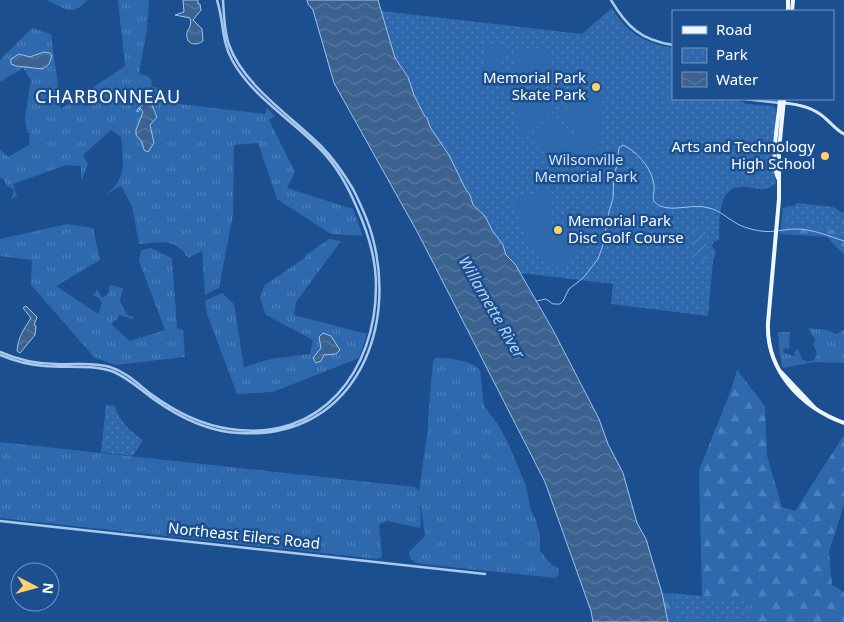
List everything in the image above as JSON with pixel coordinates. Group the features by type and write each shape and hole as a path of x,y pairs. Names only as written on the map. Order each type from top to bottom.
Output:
{"main road":[{"path":"844,134 815,110 782,101 779,199 768,331 770,347 781,372 814,407 844,422"}],"street":[{"path":"0,353 36,363 108,367 125,374 158,399 178,411 204,423 237,430 278,428 309,417 332,400 355,373 364,354 371,330 375,299 375,273 367,232 348,187 324,154 312,140 271,106 236,66 223,37 217,0"},
{"path":"0,353 34,365 106,369 119,375 176,414 205,426 238,433 274,431 309,420 325,411 339,399 358,373 370,349 378,314 379,280 371,232 351,186 328,154 274,105 235,58 227,37 223,0"},
{"path":"611,0 622,18 636,31 652,40 672,45"},
{"path":"764,100 782,101"},
{"name":"Northeast Eilers Road","path":"0,521 485,574"}],"green space":[{"path":"47,0 87,0 77,9 68,10"},
{"path":"118,0 149,0 147,29 139,74 148,76 152,81 151,86 159,88 158,96 171,98 171,103 265,114 267,108 275,116 269,120 295,172 287,188 353,209 363,236 331,234 277,199 258,143 234,145 233,215 219,288 205,295 202,251 188,258 178,246 167,242 139,244 132,206 121,186 107,194 118,181 123,168 121,137 111,130 83,155 88,164 82,179 81,166 66,165 13,184 17,196 11,199 13,189 7,186 0,177 0,149 8,157 29,145 30,133 27,133 25,117 31,80 23,68 0,82 0,60 32,28 51,34 61,109 125,66"},
{"name":"Wilsonville Memorial Park","path":"612,8 617,17 637,36 672,48 672,100 737,100 747,104 773,106 776,109 776,184 762,189 737,187 725,197 720,213 719,240 714,241 712,246 716,252 713,261 708,316 611,304 613,284 520,273 515,264 506,255 503,245 485,216 472,203 470,195 449,155 430,127 414,95 408,77 395,58 384,18 381,16 382,11 582,34"},
{"path":"484,44 506,46 499,61 520,85 507,96 483,69 486,67"},
{"path":"516,48 546,52 550,56 546,86 531,84 520,76 515,63"},
{"path":"531,88 553,113 527,137 518,125 516,112 521,99"},
{"path":"588,91 593,97 602,97 603,132 592,133 591,135 598,136 597,161 560,160 560,156 543,152 531,140 556,116 571,134 577,134 560,114"},
{"name":"Memorial Park Disc Golf Course","path":"548,188 550,225 594,224 589,245 569,266 558,268 538,252 528,240 512,200 521,196 538,193"},
{"path":"797,203 834,207 844,215 844,243 837,234 838,230 824,229 819,221 816,221 812,229 806,229 798,225 786,228 788,213"},
{"path":"788,206 835,209 844,213 844,255 827,237 780,234 783,208"},
{"path":"67,224 93,228 100,260 56,286 98,314 102,303 99,298 92,295 97,289 102,298 108,294 110,285 123,288 120,301 127,315 134,317 132,319 119,315 117,321 114,320 112,325 130,341 165,330 139,261 141,250 151,248 172,258 177,328 183,330 185,357 115,365 94,357 31,285 32,260 0,256 0,239"},
{"path":"693,231 707,232 706,260 692,259"},
{"path":"329,239 341,241 296,302 294,315 367,334 359,358 273,392 237,394 207,314 205,301 222,293 234,304 244,367 271,359 310,354 313,340 266,315 260,298 265,285"},
{"path":"808,328 828,330 836,334 844,330 844,363 815,362 783,368 778,332 790,332 789,349 783,348 784,353 794,356 796,354 793,353 798,349 802,359 807,362 814,360 817,354 814,345 812,345 815,337 813,337"},
{"path":"435,358 466,362 480,370 484,406 498,424 509,445 526,486 531,510 536,520 540,536 540,551 552,565 558,568 559,574 556,578 423,564 413,561 410,558 409,552 425,536 420,500 420,528 387,521 379,525 382,555 381,558 377,559 0,518 0,442 415,487 419,491 428,428 433,362"},
{"path":"737,370 765,406 767,456 782,507 795,511 844,435 844,505 829,552 832,585 844,592 844,622 668,622 662,593 702,596 699,470"},
{"path":"106,405 115,406 119,416 126,425 143,440 133,456 101,452"},
{"path":"671,593 751,602 749,622 675,622"}],"water":[{"path":"183,0 198,0 198,4 200,4 201,10 193,20 202,29 203,41 199,43 194,44 188,40 187,32 191,24 190,18 175,15 184,12"},
{"name":"Willamette River","path":"307,0 378,0 395,58 408,77 414,95 430,127 449,155 470,195 473,205 485,216 503,245 506,255 515,264 553,330 599,419 608,444 623,473 637,523 646,539 662,593 668,622 593,622 591,611 545,482 419,235 334,83 313,10"},
{"path":"44,52 50,53 52,56 49,64 43,69 11,64 11,59 19,54 30,57"},
{"path":"145,102 151,103 157,117 150,125 154,143 148,152 144,150 142,142 136,135 143,112 140,108 137,112 137,110"},
{"path":"26,306 37,317 34,325 36,326 35,335 20,353 17,351 19,341 31,318 23,308"},
{"path":"323,333 331,336 340,350 336,354 324,355 321,361 316,363 313,358 321,348 319,337"}],"waterway":[{"path":"536,301 546,299 553,304 560,304 569,289 583,278 598,259 603,245 613,198 614,175 619,148 623,145 634,152 648,168 653,180 653,199 660,206 666,208 703,207 716,210 738,224 751,229 770,232 802,229 844,241"}],"place":[{"name":"Memorial Park Skate Park","path":"596,87"},
{"name":"Arts and Technology High School","path":"825,156"},
{"name":"Memorial Park Disc Golf Course","path":"558,230"}],"district":[{"name":"CHARBONNEAU","path":"108,97"}]}
